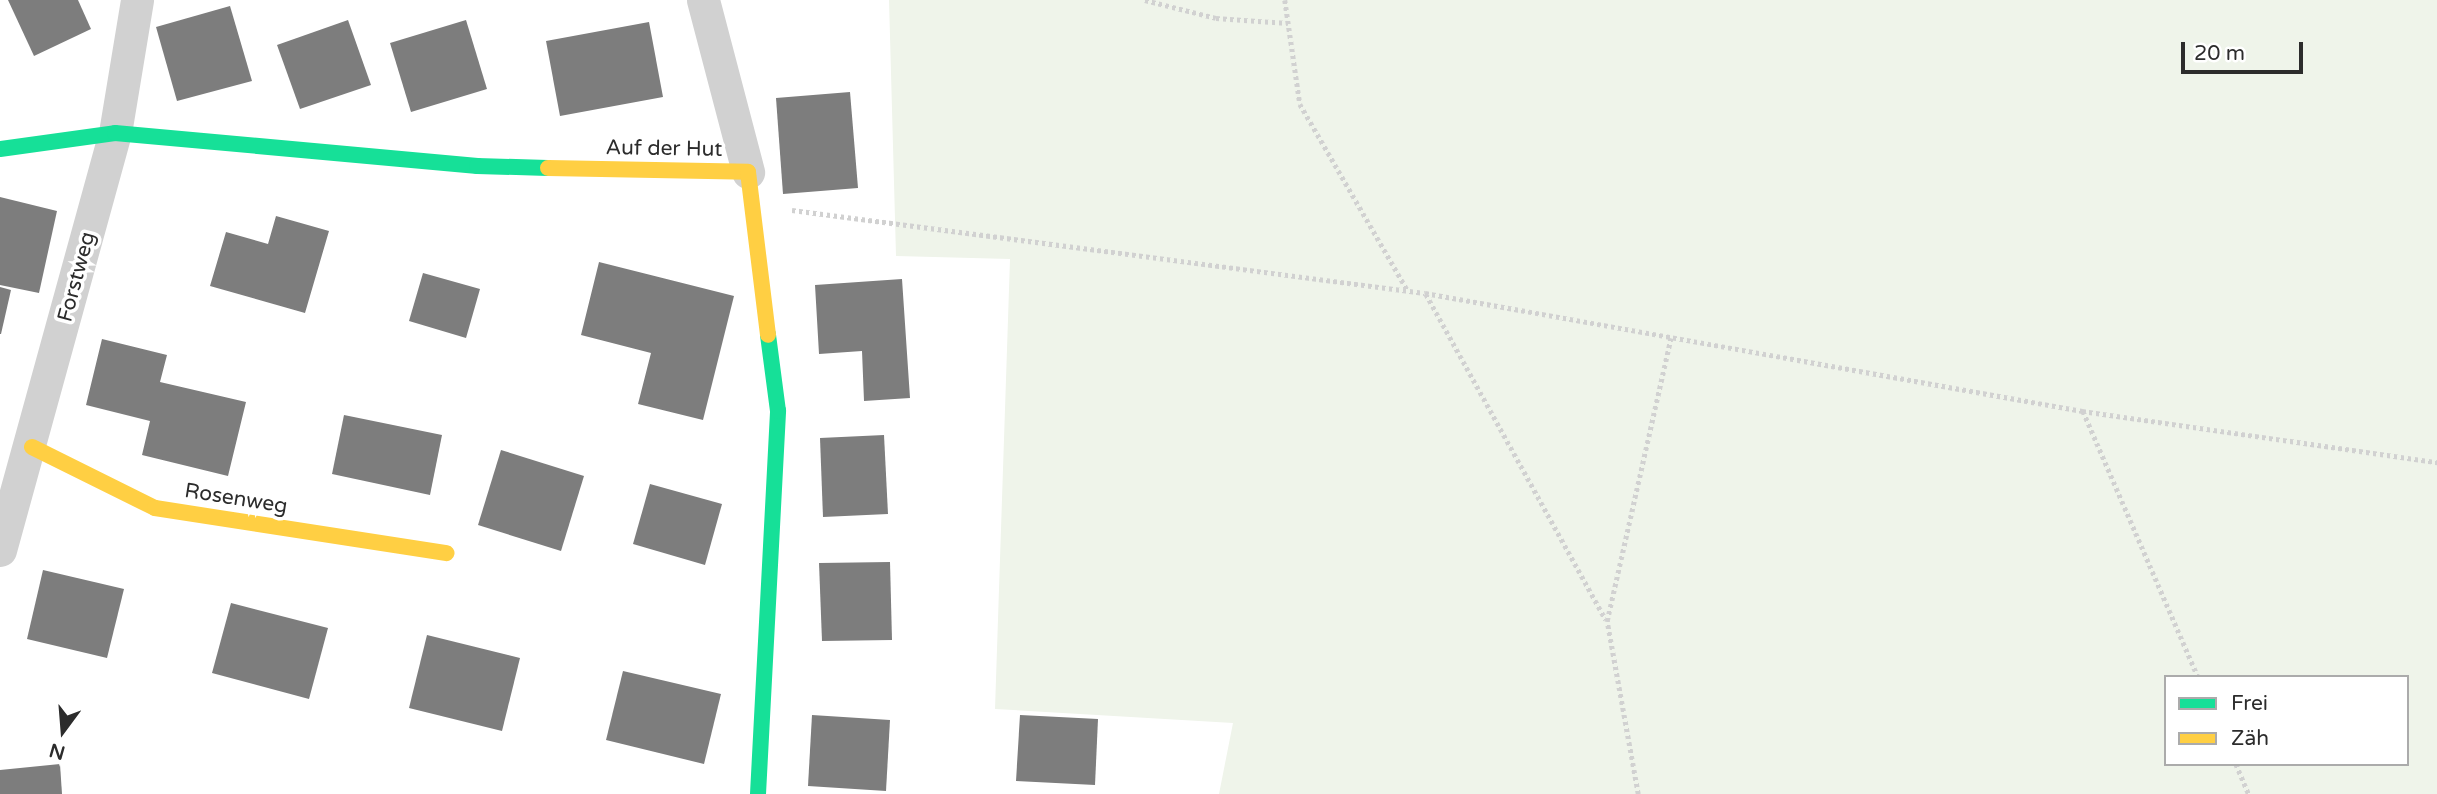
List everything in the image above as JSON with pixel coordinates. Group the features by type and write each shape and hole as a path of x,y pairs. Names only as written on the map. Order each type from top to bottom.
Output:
{"street":[{"name":"Forstweg","path":"0,550 32,447 115,133 136,0"},
{"path":"703,0 748,172"},
{"name":"Auf der Hut","path":"0,149 115,133 477,166 748,172 778,411 758,794"},
{"name":"Rosenweg","path":"32,447 155,508 447,552"}],"path":[{"path":"1145,0 1216,18 1288,23"},
{"path":"1285,0 1300,104 1408,291"},
{"path":"748,172 784,209 1425,293 2082,411 2437,462"},
{"path":"1425,293 1607,621 1638,794"},
{"path":"1607,621 1671,338"},
{"path":"2082,411 2197,675"},
{"path":"2237,766 2249,794"}],"shaded area":[{"path":"889,0 2437,0 2437,794 1219,794 1233,723 995,709 1010,259 896,256"}],"building":[{"path":"8,0 78,0 91,29 34,56"},
{"path":"230,6 252,81 177,101 156,27"},
{"path":"348,20 371,85 300,109 277,45"},
{"path":"466,20 487,89 411,112 390,43"},
{"path":"649,22 663,97 560,116 546,41"},
{"path":"850,92 858,188 783,194 776,98"},
{"path":"0,197 57,211 39,293 0,285"},
{"path":"276,216 329,231 305,313 210,286 226,232 268,244"},
{"path":"599,262 734,296 703,420 638,404 651,353 581,335"},
{"path":"423,273 480,289 466,338 409,321"},
{"path":"902,279 910,398 864,401 862,351 819,354 815,285"},
{"path":"0,287 11,290 1,334 0,334"},
{"path":"102,339 167,355 160,382 246,402 228,476 142,455 150,421 86,405"},
{"path":"344,415 442,435 430,495 332,474"},
{"path":"884,435 888,514 823,517 820,438"},
{"path":"501,450 584,476 561,551 478,525"},
{"path":"650,484 722,504 705,565 633,544"},
{"path":"890,562 892,640 822,641 819,563"},
{"path":"43,570 124,589 107,658 27,639"},
{"path":"231,603 328,628 309,699 212,673"},
{"path":"427,635 520,658 502,731 409,708"},
{"path":"623,671 721,694 704,764 606,740"},
{"path":"812,715 890,720 886,791 808,786"},
{"path":"1020,715 1098,719 1095,785 1016,781"},
{"path":"60,764 62,794 0,794 0,770"}],"traffic: fast":[{"path":"0,149 115,133 477,166 548,168"},
{"path":"758,794 778,411 768,335"}],"traffic: slow":[{"path":"548,168 748,172 768,335"},
{"path":"32,447 155,508 447,553"}]}
